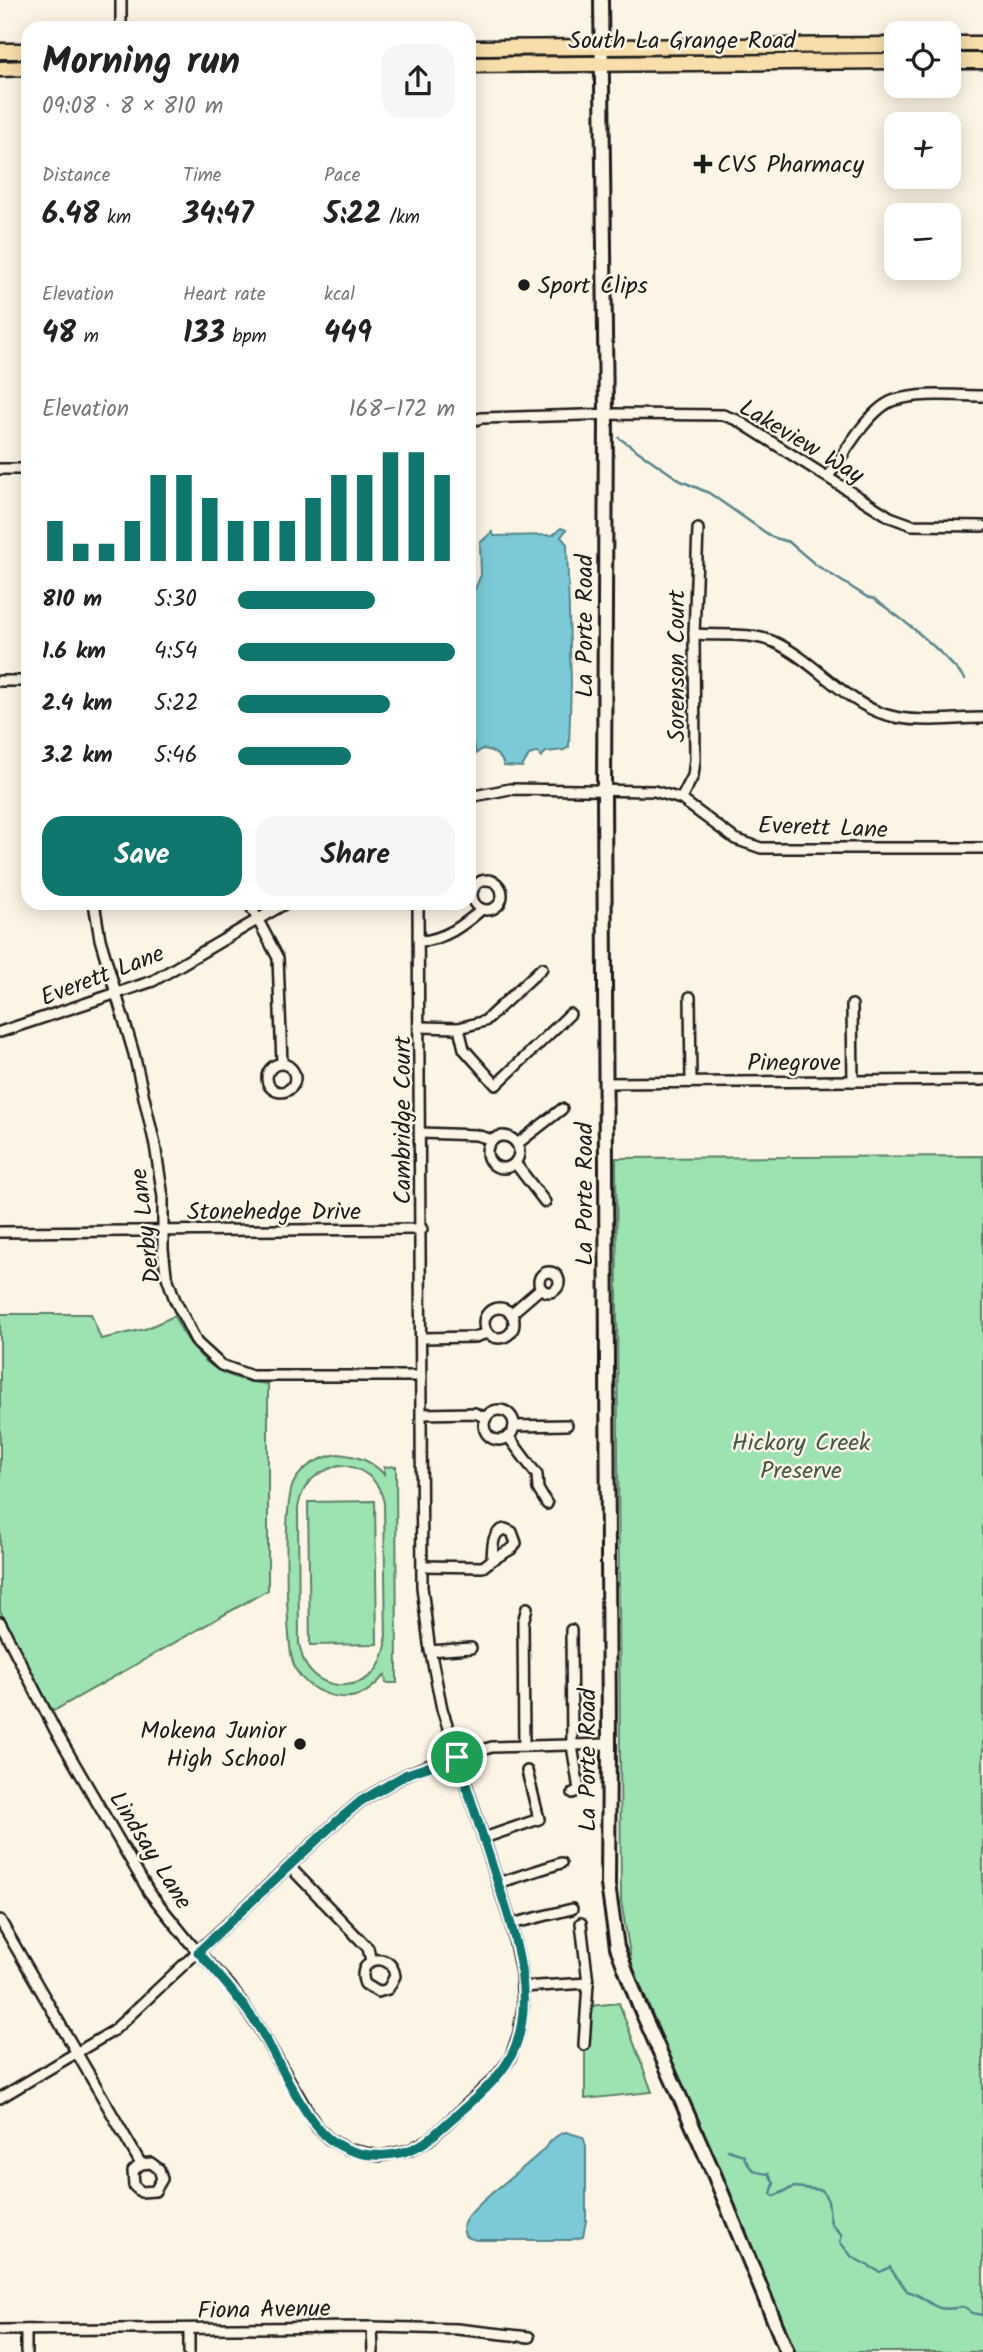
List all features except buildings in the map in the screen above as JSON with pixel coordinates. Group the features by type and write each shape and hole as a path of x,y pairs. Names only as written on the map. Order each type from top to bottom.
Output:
{"main road":[{"path":"961,44 983,44"},
{"name":"South La Grange Road","path":"476,48 884,45"},
{"path":"0,51 21,51"},
{"name":"South La Grange Road","path":"476,65 884,61"},
{"path":"961,61 983,61"},
{"path":"0,69 21,68"}],"street":[{"path":"121,0 121,21"},
{"name":"La Porte Road","path":"601,0 606,414 604,789 608,1885 617,1947 639,2005 714,2174 787,2352"},
{"path":"828,477 867,421 892,400 983,396"},
{"name":"Lakeview Way","path":"476,420 606,414 723,415 737,420 890,517 912,525 983,526"},
{"path":"0,469 21,469"},
{"name":"Sorenson Court","path":"681,799 693,776 695,760 694,634 698,529"},
{"path":"694,634 745,636 774,642 863,703 887,715 908,719 983,718"},
{"path":"0,681 21,681"},
{"name":"Everett Lane","path":"476,796 510,789 654,791 681,799 735,839 761,848 983,848"},
{"path":"420,941 439,938 466,924 482,909"},
{"name":"Derby Lane","path":"95,910 100,939 134,1054 155,1145 163,1197 164,1264 175,1300 197,1343 221,1364 258,1377 421,1376"},
{"path":"253,910 278,958 282,1063"},
{"name":"Everett Lane","path":"0,1032 117,994 165,975 274,910"},
{"name":"Cambridge Court","path":"418,910 422,1587 430,1651 442,1709 511,1924 521,1972"},
{"path":"420,1027 459,1028 485,1021 542,968"},
{"path":"690,997 691,1082"},
{"path":"852,1005 853,1081"},
{"path":"459,1028 464,1049 496,1085 570,1014"},
{"name":"Pinegrove","path":"605,1083 983,1080"},
{"path":"517,1144 562,1109"},
{"path":"421,1133 476,1135 493,1140 504,1136 517,1144 519,1153 515,1163 503,1168 492,1163 488,1152 493,1140"},
{"path":"515,1163 545,1202"},
{"name":"Stonehedge Drive","path":"0,1232 422,1229"},
{"path":"512,1313 541,1288"},
{"path":"422,1338 475,1337 487,1333 498,1338 509,1335 515,1325 512,1313 501,1307 490,1311 484,1321 487,1333"},
{"path":"494,1410 500,1410 510,1415 514,1426 508,1436 498,1440 488,1434 484,1424 494,1410"},
{"path":"422,1414 475,1413 486,1418"},
{"path":"514,1426 567,1425"},
{"path":"508,1436 537,1475 538,1489 547,1504"},
{"path":"422,1566 483,1567 492,1560"},
{"path":"524,1746 523,1622 527,1608"},
{"name":"Lindsay Lane","path":"0,1622 55,1730 149,1892 230,1986 259,2028 317,2127 334,2143 374,2156 410,2150 430,2139 494,2079 510,2059 519,2033 523,2006 521,1972"},
{"path":"571,1630 572,1745 579,1790 573,1793"},
{"path":"430,1651 471,1648"},
{"path":"0,2098 113,2031 336,1822 361,1801 407,1774 492,1746 609,1744"},
{"path":"484,1838 539,1819 527,1771"},
{"path":"498,1883 561,1863"},
{"path":"290,1867 368,1948 371,1961"},
{"path":"511,1924 572,1909"},
{"path":"0,1920 141,2164"},
{"path":"580,1923 588,1983 584,2045"},
{"path":"522,1987 588,1983"},
{"path":"372,2327 373,2352"},
{"name":"Fiona Avenue","path":"0,2330 372,2327 457,2329 528,2337"},
{"path":"189,2329 190,2352"},
{"path":"26,2330 26,2352"}],"green space":[{"name":"Hickory Creek Preserve","path":"983,1156 983,2352 795,2352 632,1966 621,1901 616,1158"},
{"path":"0,1314 91,1314 101,1339 145,1329 174,1316 191,1345 210,1365 235,1378 268,1384 268,1590 55,1710 47,1706 0,1611"},
{"path":"338,1454 369,1462 384,1474 384,1467 396,1466 397,1683 386,1683 385,1675 364,1693 346,1697 317,1690 296,1670 291,1654 286,1565 288,1514 294,1482 302,1471 313,1463","holes":["347,1466 369,1476 379,1488 384,1503 386,1645 380,1664 368,1677 350,1685 340,1685 320,1679 312,1673 305,1663 299,1644 298,1508 303,1492 311,1480 331,1468"]},
{"path":"375,1501 377,1644 310,1645 308,1502"},
{"path":"619,2003 652,2092 585,2099 585,2052 590,2006"}],"water":[{"path":"561,528 566,530 561,537 567,544 571,682 569,747 546,752 541,757 538,752 529,755 522,767 504,766 496,754 489,751 482,749 476,754 476,587 481,575 480,543 492,532 494,536 553,535"},
{"path":"566,2132 583,2137 586,2146 586,2221 583,2237 570,2240 476,2240 466,2237 463,2225 471,2213 555,2137"}],"waterway":[{"path":"619,438 681,481 709,493 772,537 789,542 816,565 874,599 922,636 965,679"},
{"path":"728,2150 743,2155 750,2167 759,2173 769,2174 774,2183 771,2194 774,2196 794,2187 822,2190 828,2201 831,2224 842,2235 840,2242 852,2257 880,2272 890,2267 907,2291 937,2307 963,2307 972,2313 983,2315"}],"place":[{"name":"CVS Pharmacy","path":"703,164"},
{"name":"Sport Clips","path":"524,285"},
{"name":"Mokena Junior High School","path":"300,1744"}],"route":[{"path":"457,1757 517,1947 523,2006 519,2033 510,2059 494,2079 430,2139 410,2150 387,2155 374,2156 353,2152 334,2143 312,2121 259,2028 230,1986 198,1952 361,1801 407,1774 457,1757"}]}
